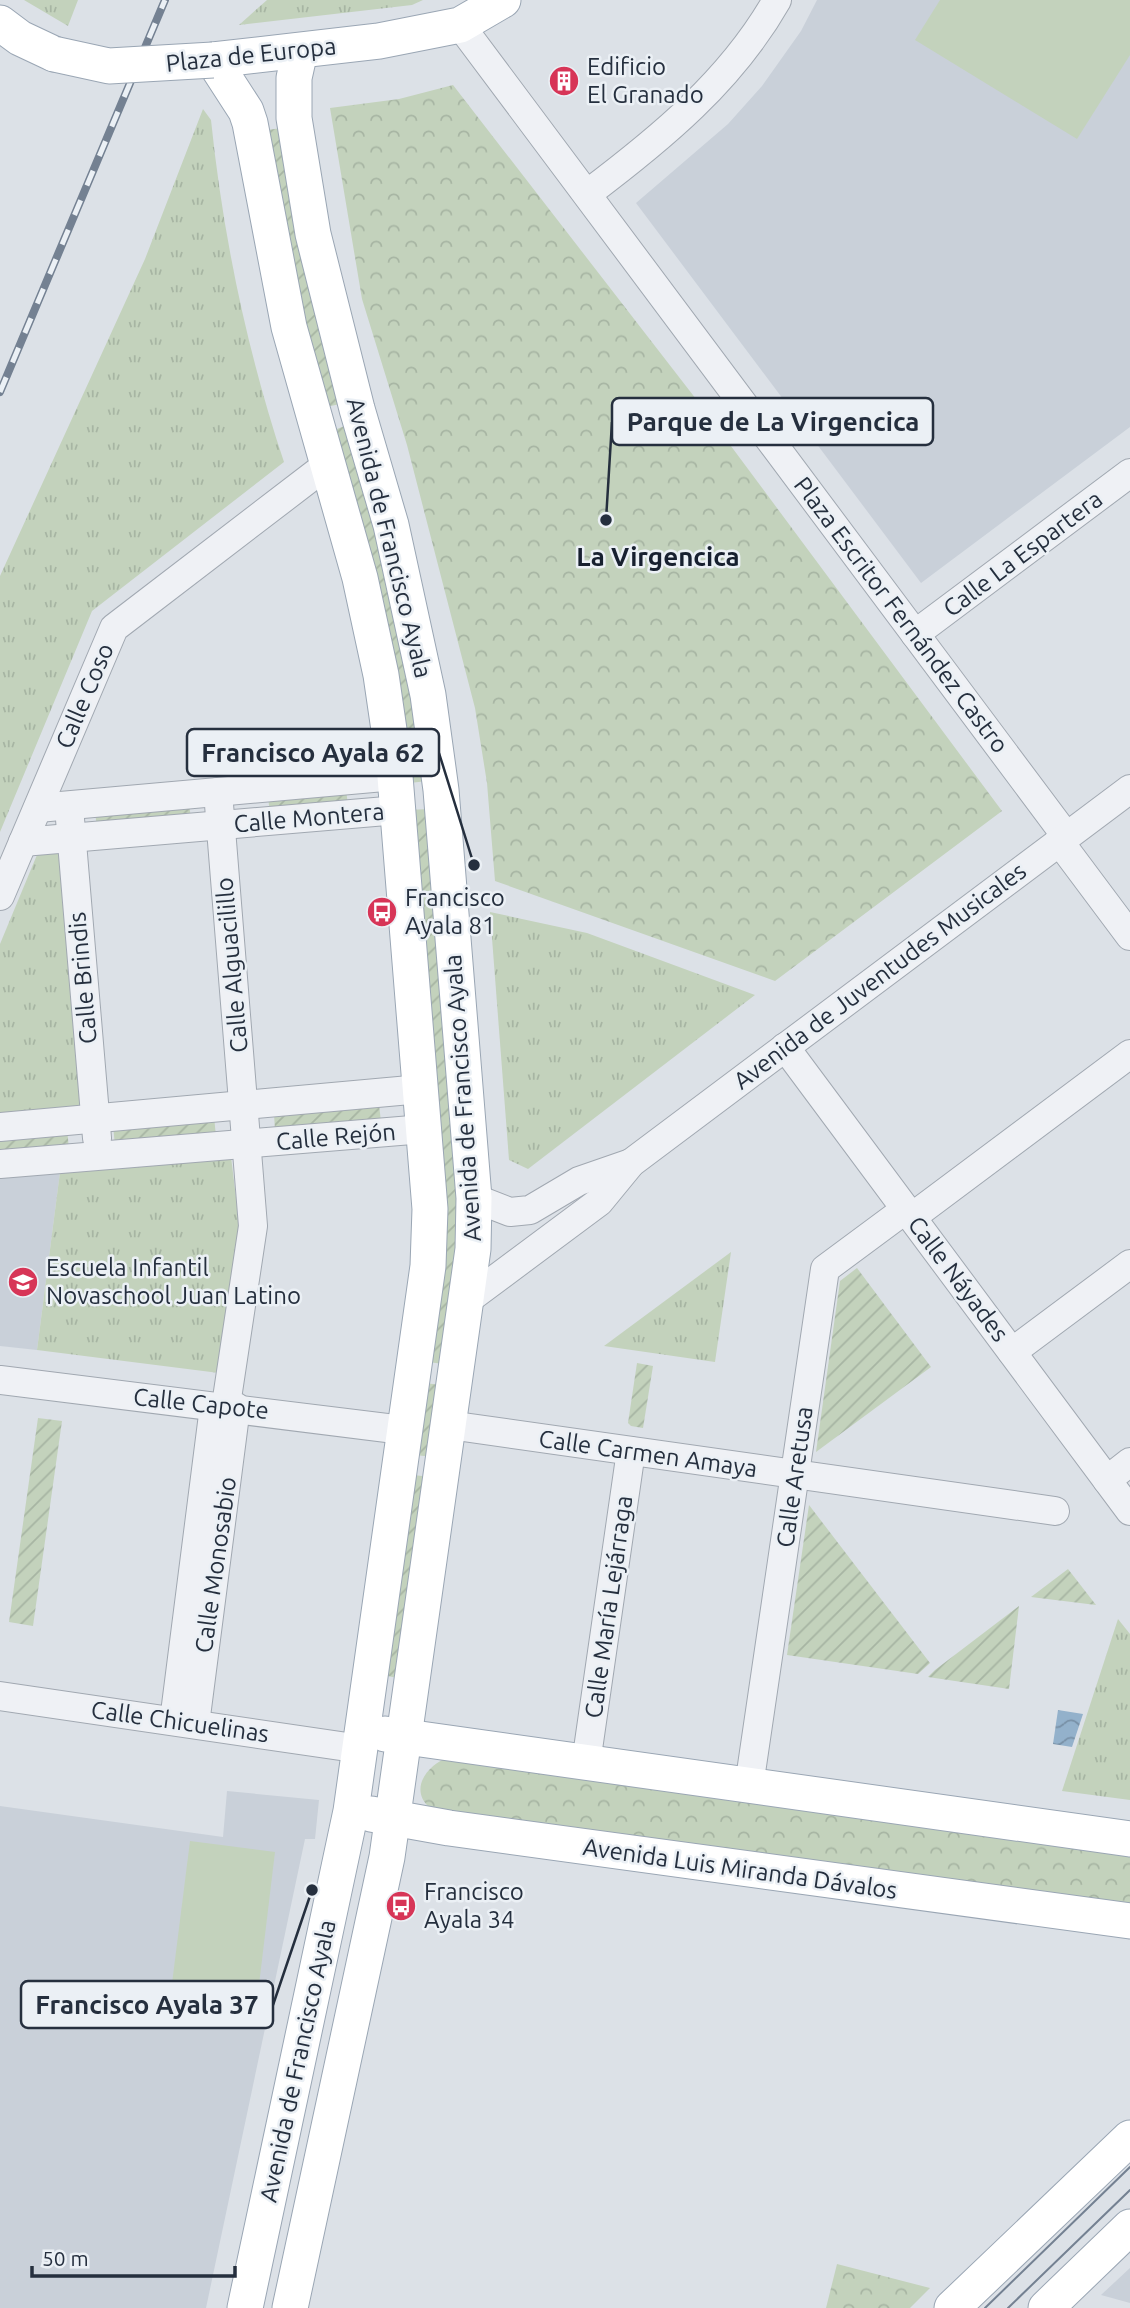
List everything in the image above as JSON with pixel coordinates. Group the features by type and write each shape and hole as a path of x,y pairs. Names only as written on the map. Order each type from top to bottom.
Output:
{"main road":[{"name":"Plaza de Europa","path":"0,23 20,38 54,54 109,66 163,65 379,41 460,25 503,0"},
{"name":"Avenida de Francisco Ayala","path":"292,2307 366,1964 393,1818 473,1249 474,1198 441,790 428,695 394,537 357,409 313,234 294,118 295,78 300,51"},
{"name":"Avenida de Francisco Ayala","path":"213,60 246,111 250,123 289,327 360,578 381,676 395,776 430,1209 428,1266 351,1811 245,2308"},
{"path":"362,1739 406,1738 1130,1839"},
{"name":"Avenida Luis Miranda Dávalos","path":"351,1811 449,1828 1130,1922"},
{"path":"952,2308 1130,2138"},
{"path":"1061,2303 1130,2227"}],"street":[{"path":"587,194 658,138 713,88 758,34 777,0"},
{"name":"Plaza Escritor Fernández Castro","path":"460,25 915,634 1130,936"},
{"name":"Calle Coso","path":"0,896 114,628 328,464"},
{"name":"Calle La Espartera","path":"915,634 1130,473"},
{"name":"Calle Montera","path":"38,808 395,776"},
{"name":"Avenida de Juventudes Musicales","path":"466,1301 599,1202 631,1163 1130,789"},
{"name":"Calle Montera","path":"218,792 220,825"},
{"path":"69,806 71,838"},
{"name":"Calle Montera","path":"23,842 398,810"},
{"name":"Calle Alguacilillo","path":"220,825 244,1105"},
{"name":"Calle Brindis","path":"71,838 95,1118"},
{"name":"Calle Náyades","path":"785,1047 1130,1511"},
{"name":"Calle Aretusa","path":"749,1786 825,1269 909,1213 1130,1054"},
{"name":"Calle Rejón","path":"0,1127 421,1089"},
{"name":"Calle Rejón","path":"244,1105 247,1144"},
{"path":"95,1118 99,1156"},
{"name":"Calle Rejón","path":"0,1164 424,1129"},
{"name":"Calle Monosabio","path":"184,1723 225,1406 253,1226 247,1144"},
{"name":"Avenida de Juventudes Musicales","path":"474,1198 510,1212 530,1210 579,1181 631,1163"},
{"path":"1012,1352 1130,1264"},
{"name":"Calle Capote","path":"0,1380 403,1430"},
{"name":"Calle Carmen Amaya","path":"449,1425 1055,1511"},
{"name":"Calle María Lejárraga","path":"586,1763 631,1451"},
{"path":"1107,1479 1130,1462"},
{"name":"Calle Chicuelinas","path":"0,1696 184,1723 362,1739"}],"shaded area":[{"path":"817,0 1130,0 1130,427 921,583 636,203 728,124 762,86 801,31"},
{"name":"Escuela Infantil Novaschool Juan Latino","path":"60,1172 37,1350 0,1346 0,1177"},
{"path":"227,1791 319,1800 315,1839 305,1839 206,2308 0,2308 0,1806 223,1837"},
{"path":"1130,2268 1130,2303 1101,2295"}],"green space":[{"path":"24,0 78,0 68,26"},
{"path":"267,0 423,0 412,5 239,25"},
{"path":"940,0 1130,0 1130,55 1077,139 915,40"},
{"path":"453,85 696,399 1002,811 775,981 495,881 487,783 475,708 407,445 362,299 330,108 399,99"},
{"path":"203,109 211,120 222,207 238,293 284,462 92,611 0,832 0,576 145,259"},
{"path":"282,128 340,404 326,407 303,323 267,130"},
{"path":"347,425 389,572 427,781 410,783 332,431"},
{"path":"346,790 348,805 270,813 268,797"},
{"path":"189,803 191,819 97,828 95,812"},
{"path":"428,809 462,1219 445,1364 427,1362 410,810"},
{"path":"39,850 59,850 81,1108 0,1114 0,944"},
{"path":"490,912 587,933 755,995 528,1169 509,1160"},
{"path":"379,1104 381,1122 275,1131 274,1113"},
{"path":"214,1116 216,1137 115,1146 113,1125"},
{"path":"67,1129 69,1149 0,1155 0,1134"},
{"path":"231,1157 240,1230 219,1373 37,1350 60,1172"},
{"path":"731,1252 715,1362 604,1346"},
{"path":"857,1268 931,1367 816,1452 840,1281"},
{"path":"637,1363 653,1366 643,1428 628,1423"},
{"path":"424,1383 442,1385 433,1457 415,1455"},
{"path":"38,1418 62,1421 33,1626 9,1622"},
{"path":"413,1475 431,1477 402,1679 383,1675"},
{"path":"809,1505 930,1663 918,1674 787,1655"},
{"path":"1068,1569 1096,1605 1031,1597"},
{"path":"1019,1606 1009,1689 928,1677 935,1670"},
{"path":"1118,1619 1130,1634 1130,1800 1062,1791"},
{"path":"449,1757 1130,1852 1130,1912 450,1819 430,1808 421,1793 423,1778 428,1771"},
{"path":"190,1841 275,1852 255,2018 169,2007"},
{"path":"837,2264 930,2288 910,2308 826,2308"}],"water":[{"path":"1058,1710 1083,1714 1072,1747 1053,1744"}],"tram line":[{"path":"985,2308 1130,2167"},
{"path":"1008,2308 1130,2190"}],"railway":[{"path":"0,392 165,0"}],"place":[{"name":"Edificio El Granado","path":"564,81"},
{"name":"Parque de La Virgencica","path":"606,520"},
{"name":"Francisco Ayala 62","path":"474,865"},
{"name":"Francisco Ayala 81","path":"382,912"},
{"name":"Escuela Infantil Novaschool Juan Latino","path":"23,1282"},
{"name":"Francisco Ayala 37","path":"312,1890"},
{"name":"Francisco Ayala 34","path":"401,1906"}],"district":[{"name":"La Virgencica","path":"658,557"}]}
